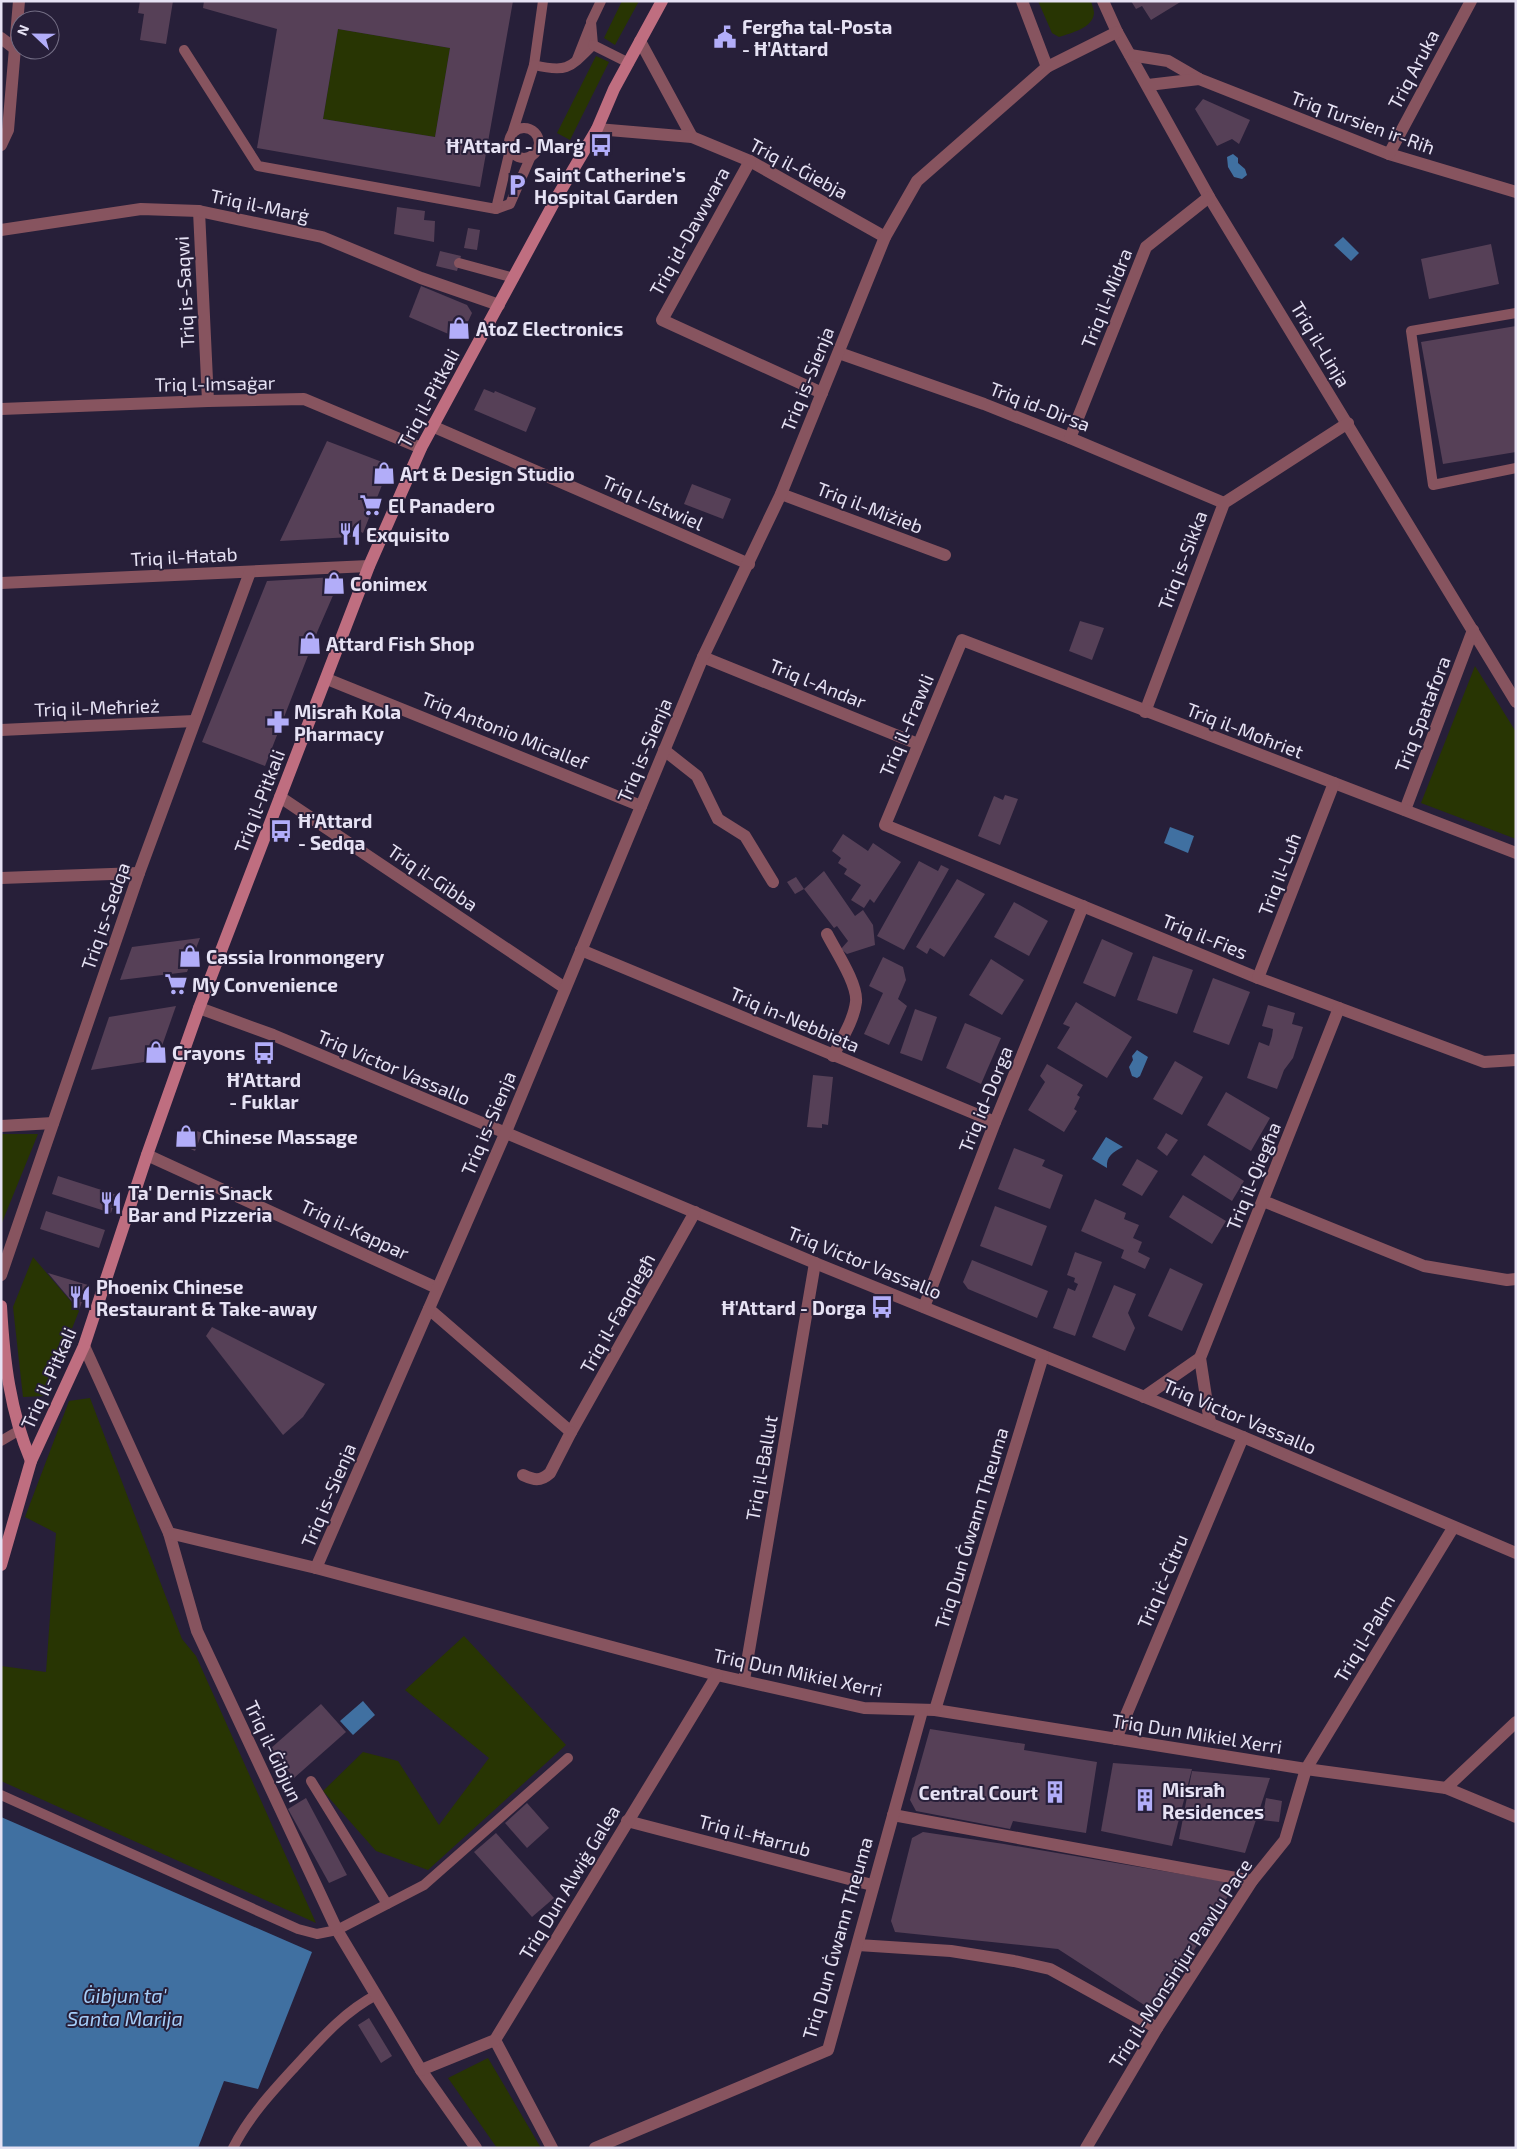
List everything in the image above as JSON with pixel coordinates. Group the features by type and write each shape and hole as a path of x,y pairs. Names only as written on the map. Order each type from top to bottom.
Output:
{"street":[{"name":"Triq il-Pitkali","path":"1,1565 31,1462 84,1346 147,1155 199,1008 369,566 432,426 576,162 597,129 614,89 662,1"},
{"path":"1022,1 1047,67"},
{"name":"Triq il-Linja","path":"1103,1 1117,32 1148,84 1209,197 1516,702"},
{"name":"Triq Aruka","path":"1389,154 1471,1"},
{"name":"Triq is-Sienja","path":"316,1568 505,1134 703,658 781,494 885,237 917,182 1047,67 1117,32"},
{"path":"640,41 692,137"},
{"name":"Triq Tursien ir-Riħ","path":"1130,55 1168,62 1199,79 1389,154 1516,192"},
{"path":"1,145 5,128 13,60"},
{"name":"Triq Tursien ir-Riħ","path":"1148,84 1199,79"},
{"name":"Triq il-Ġiebja","path":"597,129 692,137 750,161 885,237"},
{"name":"Triq id-Dawwara","path":"750,161 662,320 822,393"},
{"name":"Triq il-Midra","path":"1070,438 1146,247 1209,197"},
{"name":"Triq il-Marġ","path":"1,230 141,209 199,211 322,237 421,278 499,306"},
{"name":"Triq is-Saqwi","path":"199,211 208,401"},
{"name":"Triq id-Dirsa","path":"839,353 984,404 1224,503"},
{"name":"Triq l-Imsaġar","path":"1,409 304,399 421,448"},
{"name":"Triq is-Sikka","path":"1145,712 1224,503 1348,423"},
{"name":"Triq l-Istwiel","path":"432,426 749,564"},
{"name":"Triq il-Miżieb","path":"781,494 945,555"},
{"name":"Triq il-Ħatab","path":"1,583 369,566"},
{"name":"Triq is-Sedqa","path":"1,1275 139,873 250,572"},
{"name":"Triq Spatafora","path":"1405,810 1473,630"},
{"name":"Triq il-Moħriet","path":"962,640 1145,712 1516,853"},
{"name":"Triq il-Frawli","path":"885,825 962,640"},
{"name":"Triq l-Andar","path":"703,658 918,744"},
{"name":"Triq Antonio Micallef","path":"326,679 641,806"},
{"name":"Triq il-Meħrież","path":"1,730 194,721"},
{"path":"664,750 697,776 718,819 745,836 773,882"},
{"name":"Triq il-Luħ","path":"1258,978 1334,783"},
{"name":"Triq il-Gibba","path":"280,797 565,988"},
{"name":"Triq il-Fies","path":"885,825 1258,978 1484,1062 1516,1060"},
{"path":"1,878 139,873"},
{"name":"Triq id-Dorga","path":"924,1307 995,1122 1083,906"},
{"path":"827,934 853,986 857,1000 853,1014 833,1056"},
{"name":"Triq in-Nebbieta","path":"581,950 995,1122"},
{"name":"Triq Victor Vassallo","path":"199,1008 272,1035 815,1263 1243,1437 1516,1554"},
{"name":"Triq il-Qiegħa","path":"1200,1358 1339,1008"},
{"path":"1,1126 53,1122"},
{"name":"Triq il-Kappar","path":"147,1155 437,1288"},
{"path":"1263,1201 1424,1266 1507,1280 1516,1279"},
{"name":"Triq il-Faqqiegħ","path":"523,1475 538,1480 550,1473 695,1212"},
{"name":"Triq il-Ballut","path":"744,1680 815,1263"},
{"path":"1,1306 4,1354 18,1431 31,1462"},
{"path":"429,1309 572,1432"},
{"name":"Triq il-Ġibjun","path":"84,1346 170,1533 197,1631 337,1930 421,2070 476,2148"},
{"name":"Triq Dun Ġwann Theuma","path":"935,1710 1043,1356"},
{"path":"1144,1397 1200,1358 1210,1424"},
{"name":"Triq iċ-Ċitru","path":"1116,1739 1243,1437"},
{"name":"Triq il-Palm","path":"1306,1768 1453,1528"},
{"name":"Triq Dun Mikiel Xerri","path":"170,1533 316,1568 717,1675 864,1708 935,1710 1446,1788 1516,1817"},
{"name":"Triq Dun Alwiġ Galea","path":"495,2040 717,1675"},
{"name":"Triq Dun Ġwann Theuma","path":"595,2148 828,2050 922,1711"},
{"path":"1446,1788 1516,1722"},
{"name":"Triq il-Monsinjur Pawlu Pace","path":"1086,2148 1157,2028 1252,1881 1286,1840 1306,1768"},
{"path":"893,1815 1252,1881"},
{"name":"Triq il-Ħarrub","path":"627,1821 872,1886"},
{"path":"858,1945 951,1951 1014,1960 1050,1970 1157,2028"},
{"path":"421,2070 495,2040 552,2148"}],"lane":[{"path":"496,210 510,150 509,140 534,65 543,1"},
{"path":"575,62 600,1"},
{"path":"534,65 562,70 575,62 593,45 592,22"},
{"path":"593,45 629,63"},
{"path":"184,50 258,166 496,210 510,204 531,156 539,146 536,134 528,128 523,128 512,134"},
{"path":"510,150 522,158 531,156"},
{"path":"459,263 514,278"},
{"path":"1516,313 1411,331 1434,485 1516,468"},
{"path":"1,1441 18,1431"},
{"path":"1,1795 298,1929 317,1934 337,1930 424,1885 568,1758"},
{"path":"311,1781 387,1904"},
{"path":"233,2148 260,2105 331,2027 357,2005 376,1995"}],"green space":[{"path":"622,1 639,1 615,45 604,38"},
{"path":"1038,1 1091,1 1094,12 1093,18 1090,23 1081,29 1059,37 1052,33"},
{"path":"338,29 450,48 435,137 323,119"},
{"path":"596,56 609,62 570,140 557,133"},
{"path":"1475,666 1516,732 1516,839 1421,803"},
{"path":"1,1134 38,1134 1,1225"},
{"path":"33,1257 79,1311 45,1396 23,1397 13,1307"},
{"path":"90,1398 182,1639 196,1656 316,1923 1,1781 1,1666 46,1672 56,1533 25,1517 69,1401"},
{"path":"464,1636 566,1745 428,1870 376,1851 323,1791 363,1752 398,1761 439,1825 489,1758 405,1690"},
{"path":"488,2058 541,2148 497,2148 448,2078"}],"water":[{"path":"1233,154 1238,158 1238,163 1245,169 1247,175 1242,179 1234,177 1228,167 1227,157"},
{"path":"1343,237 1359,253 1351,261 1334,245"},
{"path":"1170,827 1194,836 1188,853 1164,843"},
{"path":"1137,1050 1148,1057 1140,1076 1137,1078 1132,1076 1129,1067 1133,1060 1132,1056"},
{"path":"1106,1137 1123,1147 1111,1155 1107,1168 1092,1159"},
{"path":"363,1701 375,1715 353,1735 340,1721"},
{"name":"Ġibjun ta' Santa Marija","path":"1,1817 312,1952 258,2089 224,2081 198,2148 1,2148"}],"building":[{"path":"140,1 173,1 166,44 140,40 144,14 138,13"},
{"path":"204,1 513,1 480,187 257,148 277,29 203,8","holes":["338,29 450,48 435,137 323,119"]},
{"path":"1131,1 1182,1 1151,20 1142,6 1136,9"},
{"path":"1203,99 1250,120 1239,144 1232,139 1217,146 1195,109"},
{"path":"397,207 425,211 424,220 435,221 434,242 394,234"},
{"path":"468,228 480,230 477,250 464,248"},
{"path":"1491,244 1499,284 1429,299 1421,259"},
{"path":"440,251 461,256 457,271 436,266"},
{"path":"421,286 467,305 472,313 460,339 409,317"},
{"path":"1516,326 1516,452 1443,464 1421,342"},
{"path":"484,389 494,393 495,391 536,408 526,432 474,410"},
{"path":"327,441 390,465 363,533 359,531 351,537 280,541"},
{"path":"692,484 731,499 723,519 684,504"},
{"path":"335,577 338,584 265,766 202,742 267,581"},
{"path":"1080,621 1104,628 1092,660 1069,651"},
{"path":"1005,795 1018,799 1000,845 978,836 994,796 1003,800"},
{"path":"843,834 868,851 873,843 901,862 874,903 870,899 864,908 851,900 861,885 844,874 847,869 838,863 841,858 832,851"},
{"path":"919,861 938,871 941,865 949,869 904,950 877,936"},
{"path":"824,871 855,916 863,910 873,925 875,945 847,954 841,949 848,941 837,926 834,928 804,889"},
{"path":"796,877 804,889 795,894 787,882"},
{"path":"957,879 985,894 944,957 930,948 927,954 916,947"},
{"path":"1014,902 1048,921 1029,956 994,937"},
{"path":"200,938 187,972 120,980 132,947"},
{"path":"1102,939 1133,953 1115,997 1083,983"},
{"path":"1153,956 1193,970 1177,1014 1137,1000"},
{"path":"883,957 903,967 906,980 898,999 907,1006 889,1045 864,1034 883,993 869,986"},
{"path":"991,959 1024,980 1002,1015 969,995"},
{"path":"1213,978 1250,992 1229,1045 1193,1032"},
{"path":"1076,1002 1132,1037 1107,1078 1057,1048 1070,1027 1063,1024"},
{"path":"1268,1005 1295,1013 1292,1024 1303,1027 1293,1058 1284,1070 1277,1089 1247,1078 1259,1042 1269,1046 1272,1036 1273,1029 1262,1026"},
{"path":"176,1006 157,1060 91,1070 109,1017"},
{"path":"915,1009 937,1017 922,1061 900,1053"},
{"path":"965,1023 1001,1038 981,1084 946,1068"},
{"path":"1175,1061 1203,1077 1182,1115 1153,1099"},
{"path":"1047,1064 1083,1085 1077,1095 1080,1097 1074,1109 1077,1111 1064,1132 1028,1110 1045,1082 1040,1076"},
{"path":"813,1075 833,1077 828,1125 822,1124 822,1128 807,1127"},
{"path":"1226,1092 1270,1118 1251,1151 1207,1125"},
{"path":"187,1127 202,1133 195,1151 184,1146 182,1141"},
{"path":"1166,1133 1178,1140 1167,1156 1157,1148"},
{"path":"1014,1148 1045,1160 1042,1166 1063,1175 1050,1209 998,1189"},
{"path":"1204,1155 1244,1181 1232,1201 1191,1175"},
{"path":"1137,1159 1158,1171 1142,1196 1122,1185"},
{"path":"58,1176 117,1195 111,1213 52,1194"},
{"path":"1183,1195 1226,1221 1212,1244 1169,1217"},
{"path":"1095,1199 1126,1213 1124,1219 1139,1225 1133,1238 1142,1242 1138,1252 1150,1258 1145,1269 1121,1258 1124,1250 1081,1231"},
{"path":"995,1206 1047,1226 1032,1266 980,1246"},
{"path":"46,1211 105,1230 99,1248 40,1229"},
{"path":"1075,1252 1102,1262 1075,1336 1053,1328 1068,1288 1075,1291 1078,1284 1074,1282 1075,1278 1067,1275"},
{"path":"972,1260 1048,1291 1037,1318 968,1289 963,1282"},
{"path":"1170,1268 1203,1284 1182,1331 1148,1316"},
{"path":"48,1273 88,1285 79,1310"},
{"path":"1114,1285 1136,1294 1128,1313 1135,1328 1125,1351 1092,1337"},
{"path":"212,1327 325,1384 303,1417 283,1435 206,1336"},
{"path":"321,1704 346,1732 294,1778 270,1749"},
{"path":"930,1729 1025,1744 1024,1750 1097,1762 1086,1833 1013,1821 1010,1829 916,1811 910,1800"},
{"name":"Misraħ Residences","path":"1113,1763 1192,1769 1172,1846 1101,1831"},
{"path":"1192,1771 1270,1778 1245,1853 1179,1839"},
{"path":"306,1798 347,1875 329,1883 288,1809"},
{"path":"1266,1798 1282,1801 1279,1822 1262,1820"},
{"path":"527,1803 549,1828 527,1848 505,1823"},
{"path":"923,1832 1228,1882 1232,1890 1155,2012 1058,1949 895,1932 891,1921 912,1838"},
{"path":"496,1833 554,1898 532,1917 474,1852"},
{"path":"369,2018 392,2056 381,2063 358,2025"}],"place":[{"name":"Fergħa tal-Posta - Ħ'Attard","path":"725,37"},
{"name":"Ħ'Attard - Marġ","path":"601,145"},
{"name":"Saint Catherine's Hospital Garden","path":"517,185"},
{"name":"AtoZ Electronics","path":"459,328"},
{"name":"Art & Design Studio","path":"384,473"},
{"name":"El Panadero","path":"371,505"},
{"name":"Exquisito","path":"350,534"},
{"name":"Conimex","path":"334,583"},
{"name":"Attard Fish Shop","path":"310,643"},
{"name":"Misraħ Kola Pharmacy","path":"278,722"},
{"name":"Ħ'Attard - Sedqa","path":"281,831"},
{"name":"Cassia Ironmongery","path":"190,956"},
{"name":"My Convenience","path":"176,984"},
{"name":"Crayons","path":"156,1052"},
{"name":"Ħ'Attard - Fuklar","path":"264,1053"},
{"name":"Chinese Massage","path":"186,1136"},
{"name":"Ta' Dernis Snack Bar and Pizzeria","path":"111,1203"},
{"name":"Phoenix Chinese Restaurant & Take-away","path":"80,1297"},
{"name":"Ħ'Attard - Dorga","path":"882,1307"},
{"name":"Central Court","path":"1055,1792"},
{"name":"Misraħ Residences","path":"1145,1800"}]}
